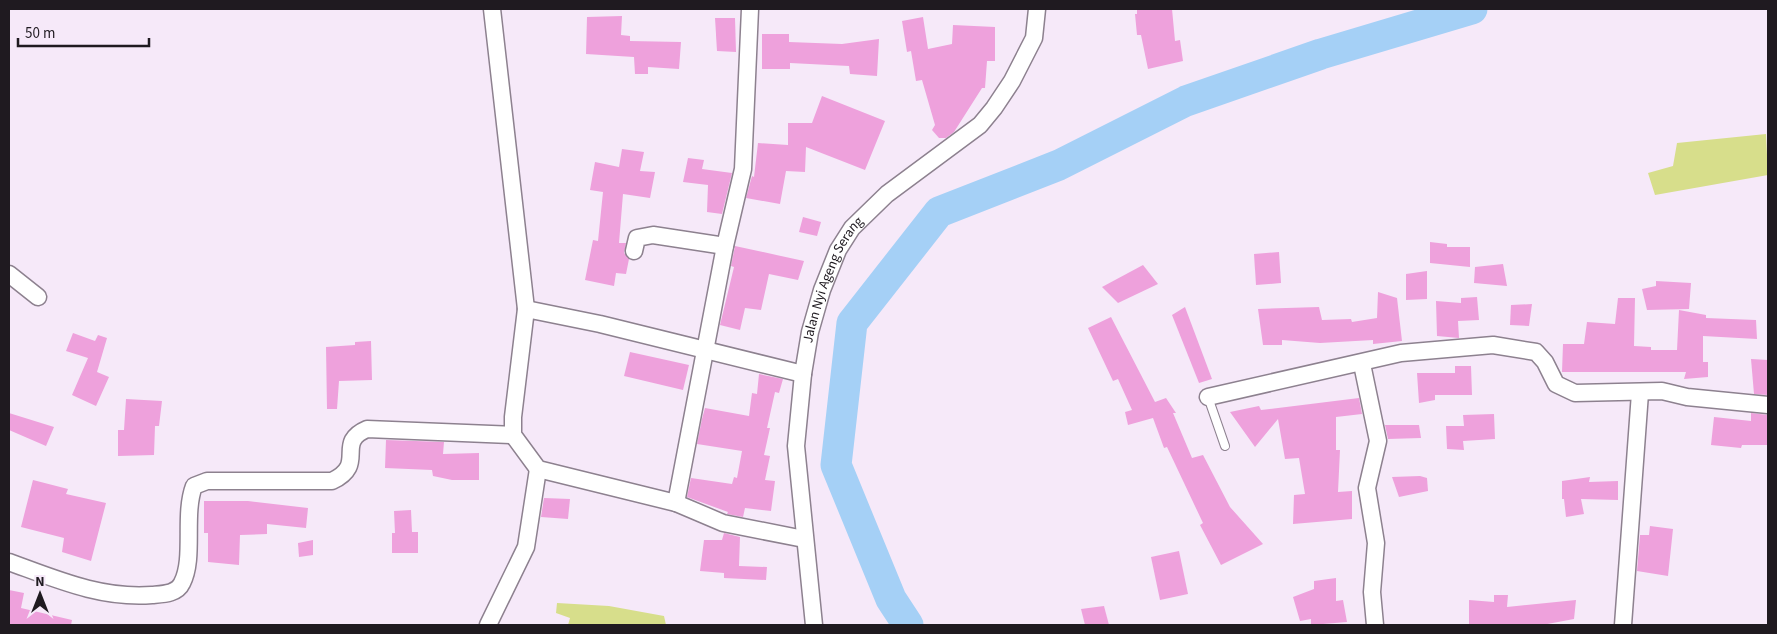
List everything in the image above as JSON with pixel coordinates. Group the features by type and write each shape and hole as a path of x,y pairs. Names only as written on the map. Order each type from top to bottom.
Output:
{"street":[{"path":"492,9 526,309 513,418 513,435 538,469 676,503 724,522 804,539"},
{"path":"676,503 704,349 743,169 750,9"},
{"name":"Jalan Nyi Ageng Serang","path":"814,625 796,446 802,374 810,332 838,250 852,228 886,194 980,125 1012,81 1027,54 1034,38 1037,9"},
{"path":"634,251 638,238 653,234 725,246"},
{"path":"9,274 38,297"},
{"path":"526,309 600,324 802,374"},
{"path":"1208,397 1295,376 1362,364 1401,353 1493,345 1536,352 1542,357 1556,384 1568,391 1640,393 1662,391 1687,397 1768,405"},
{"path":"1362,364 1378,441 1367,488 1376,543 1372,592 1375,625"},
{"path":"1623,625 1640,393"},
{"path":"9,562 96,592 124,596 164,594 177,590 183,582 186,568 189,498 194,486 207,482 332,481 342,476 350,468 353,439 359,432 367,429 513,435"},
{"path":"488,625 526,547 538,469"}],"lane":[{"path":"1208,397 1225,446"}],"green space":[{"path":"1766,134 1768,175 1655,195 1648,173 1673,166 1677,143"},
{"path":"557,603 609,606 664,616 666,625 568,625 570,618 556,613"}],"building":[{"path":"1137,9 1172,9 1175,41 1180,40 1183,61 1148,69 1141,35 1137,35 1135,14 1137,14"},
{"path":"622,16 621,35 630,36 630,41 681,42 679,69 648,67 648,74 635,74 634,57 586,54 587,17"},
{"path":"923,17 928,49 952,44 953,25 995,27 995,61 987,61 985,88 982,88 954,132 946,138 939,138 932,130 935,125 922,80 916,81 911,51 907,52 902,21"},
{"path":"715,18 735,18 736,52 717,51"},
{"path":"762,34 789,34 789,42 842,44 879,39 877,76 850,74 849,66 790,63 790,69 762,69"},
{"path":"822,96 885,121 865,170 806,147 805,172 786,171 780,204 746,198 752,176 754,177 758,143 788,145 788,123 812,123"},
{"path":"622,149 644,152 640,171 655,172 650,198 623,194 619,243 626,243 624,253 629,259 626,274 616,273 614,286 585,280 593,240 598,241 603,192 590,190 595,162 619,167"},
{"path":"688,158 704,160 702,169 732,173 722,214 707,212 708,185 683,182"},
{"path":"803,217 821,222 817,236 799,232"},
{"path":"1430,242 1447,244 1447,247 1470,247 1470,267 1430,263"},
{"path":"735,246 804,261 798,280 769,274 761,310 745,308 740,330 720,325 734,267 731,266"},
{"path":"1279,252 1281,283 1256,285 1254,254"},
{"path":"1503,264 1507,286 1474,283 1475,267"},
{"path":"1143,265 1158,284 1118,303 1102,287"},
{"path":"1427,271 1427,299 1406,300 1406,274"},
{"path":"1656,281 1691,283 1689,309 1647,310 1642,289 1656,286"},
{"path":"1378,292 1397,298 1402,341 1373,344 1373,340 1320,343 1282,340 1282,345 1263,345 1258,309 1319,307 1322,320 1351,319 1352,322 1377,318"},
{"path":"1477,297 1479,320 1458,321 1459,338 1437,336 1436,301 1461,303 1461,298"},
{"path":"1618,298 1635,298 1634,346 1651,347 1651,350 1677,350 1679,310 1706,315 1706,318 1756,320 1757,339 1703,336 1703,362 1708,362 1708,377 1684,379 1686,372 1562,372 1563,344 1584,344 1587,322 1615,324"},
{"path":"1532,304 1529,326 1510,325 1511,305"},
{"path":"1185,307 1212,379 1199,383 1172,315"},
{"path":"1111,317 1155,402 1166,398 1176,413 1173,413 1192,458 1203,455 1230,507 1263,544 1221,565 1200,525 1203,523 1167,447 1164,448 1153,418 1128,425 1125,412 1132,410 1118,379 1113,381 1088,328"},
{"path":"73,333 95,341 98,335 107,338 97,372 109,377 96,406 72,395 88,358 66,351"},
{"path":"371,341 372,380 339,381 337,409 327,409 326,347 355,345 355,342"},
{"path":"630,352 689,365 683,390 624,376"},
{"path":"1751,359 1768,360 1768,395 1754,394"},
{"path":"1455,366 1471,366 1472,395 1435,395 1435,400 1419,403 1417,373 1455,373"},
{"path":"759,374 783,379 779,393 775,392 767,428 770,428 764,455 770,456 765,480 775,481 771,511 745,508 743,517 727,514 728,512 687,497 691,478 732,484 734,477 737,478 742,451 697,444 702,419 705,408 749,416 752,393 757,394"},
{"path":"1359,398 1362,414 1336,417 1336,450 1340,450 1338,492 1352,491 1352,519 1293,524 1294,495 1305,494 1299,458 1285,459 1278,419 1255,447 1230,412 1259,406 1261,410"},
{"path":"126,399 162,401 159,426 155,426 154,455 118,456 118,430 124,430"},
{"path":"9,413 54,427 46,446 9,430"},
{"path":"1751,413 1768,415 1768,445 1742,445 1741,448 1711,445 1714,417 1751,421"},
{"path":"1494,414 1495,439 1463,441 1464,450 1447,449 1446,426 1464,426 1463,415"},
{"path":"1385,425 1419,425 1421,438 1388,439"},
{"path":"386,440 444,442 443,454 479,453 479,480 452,480 433,476 432,470 385,468"},
{"path":"1420,476 1427,478 1428,491 1399,497 1392,477"},
{"path":"1590,477 1589,482 1618,481 1618,500 1581,499 1584,514 1566,517 1564,499 1562,499 1562,481"},
{"path":"33,480 68,489 66,494 106,503 91,561 62,552 64,538 21,527"},
{"path":"544,498 570,499 568,519 541,517"},
{"path":"204,501 248,501 308,508 306,528 267,524 267,534 240,535 239,565 208,562 208,533 204,533"},
{"path":"411,510 412,532 418,532 418,553 392,553 392,533 395,533 394,511"},
{"path":"1650,526 1673,529 1668,576 1637,571 1640,535 1649,535"},
{"path":"724,533 740,537 739,566 767,567 766,580 724,578 724,573 700,571 704,540 722,540"},
{"path":"313,540 313,555 299,557 298,543"},
{"path":"1179,551 1188,594 1160,600 1151,557"},
{"path":"1336,578 1336,601 1343,600 1347,622 1311,625 1311,619 1300,621 1293,597 1314,589 1314,581"},
{"path":"9,590 24,593 21,608 72,620 71,625 9,625"},
{"path":"1494,595 1508,595 1507,607 1576,600 1574,619 1542,625 1469,625 1469,600 1494,602"},
{"path":"1104,606 1109,625 1085,625 1081,609"}],"waterway":[{"path":"908,625 891,599 836,465 852,323 939,212 1059,165 1186,101 1321,54 1472,9"}]}
